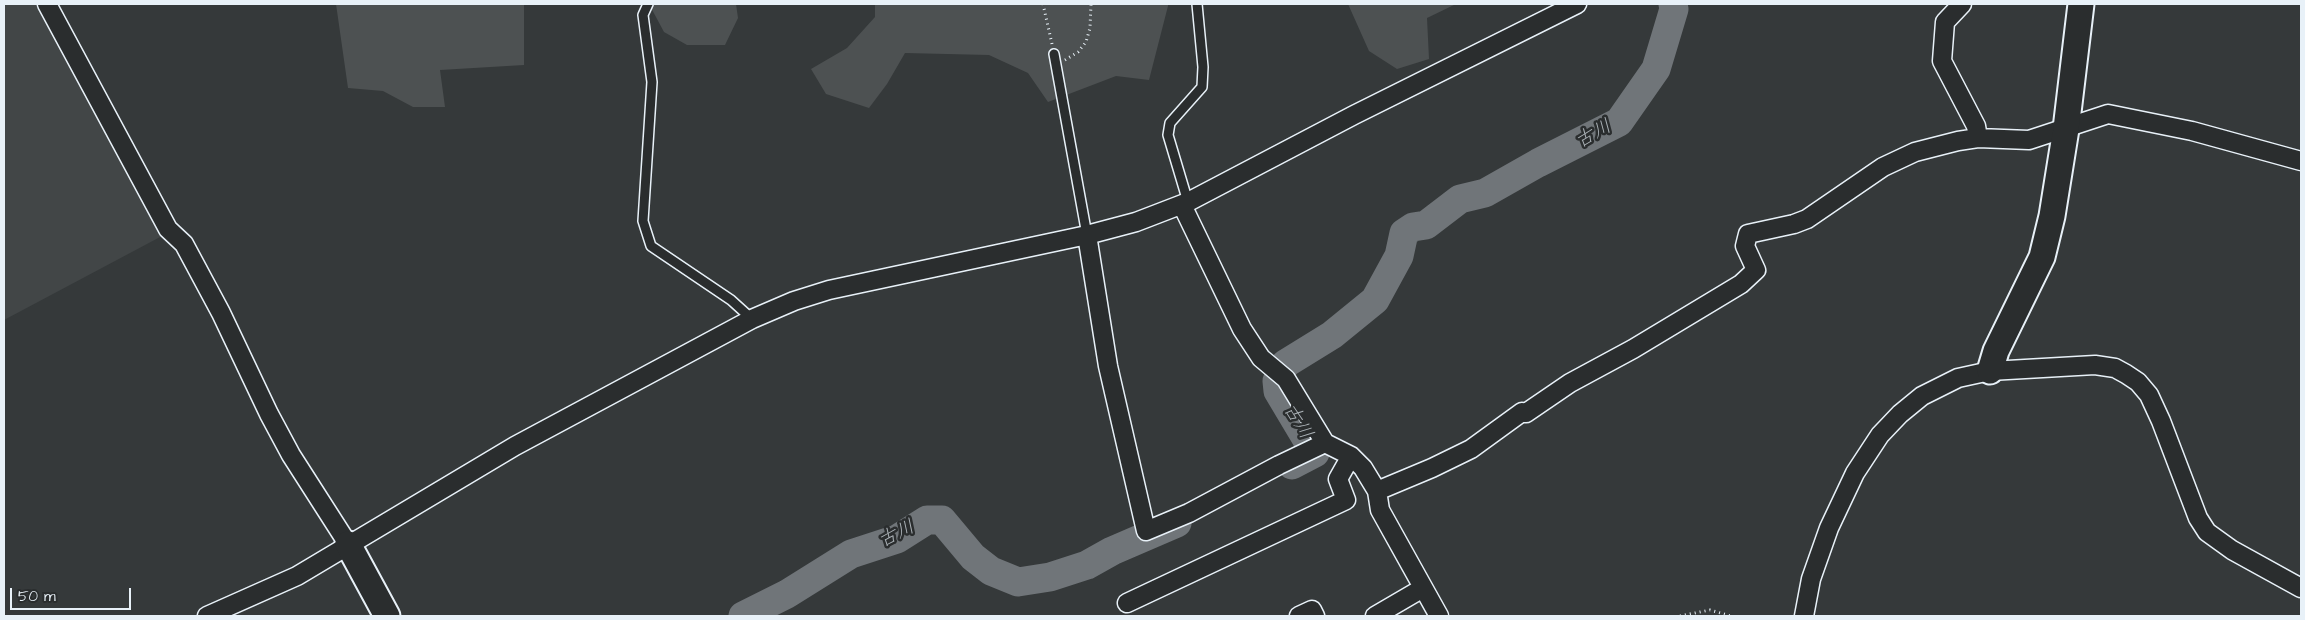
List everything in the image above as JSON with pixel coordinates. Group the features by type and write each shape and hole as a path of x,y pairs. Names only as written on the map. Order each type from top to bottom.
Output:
{"street":[{"path":"47,4 168,228 184,244 222,313 269,414 287,447 348,544 387,616"},
{"path":"207,616 297,576 515,446 752,318 794,301 829,290 1087,235 1136,222 1185,203 1354,115 1577,4"},
{"path":"1962,4 1946,22 1942,61 1976,126 1978,138"},
{"path":"1990,372 1996,352 2042,257 2052,216 2066,129 2081,4"},
{"path":"1377,491 1471,449 1522,412 1526,412 1570,383 1633,349 1741,284 1756,270 1745,246 1748,234 1794,224 1807,219 1826,208 1862,180 1899,158 1936,146 1978,138 2029,140 2108,114 2192,131 2301,161"},
{"path":"1185,203 1242,329 1261,358 1281,375 1316,447"},
{"path":"1087,235 1108,366 1146,531 1189,512 1316,447 1351,456 1362,468 1377,491 1380,510 1439,616"},
{"path":"1804,616 1811,579 1829,528 1856,473 1880,435 1900,414 1922,396 1958,378 1990,372 2095,365 2115,368 2138,382 2149,395 2161,421 2198,518 2207,532 2232,550 2301,588"},
{"path":"1127,603 1346,500 1338,479 1351,456"},
{"path":"1375,616 1423,588"},
{"path":"1299,616 1312,610 1315,616"}],"lane":[{"path":"648,4 644,15 652,82 644,221 651,246 731,300 752,318"},
{"path":"1185,203 1168,135 1170,123 1202,87 1204,67 1197,4"},
{"path":"1054,59 1087,235"}],"path":[{"path":"1043,4 1054,59 1078,52 1086,42 1090,28 1091,4"},
{"path":"1680,616 1710,610 1731,616"}],"shaded area":[{"path":"4,4 39,4 163,231 162,236 4,320"},
{"path":"336,4 524,4 524,65 440,70 445,107 413,107 383,91 348,88"},
{"path":"649,4 736,4 738,18 725,45 687,45 664,32"},
{"path":"875,4 1168,4 1168,6 1149,80 1116,76 1048,102 1028,73 989,55 905,53 887,84 869,108 826,94 811,69 847,48 875,17"},
{"path":"1348,4 1456,4 1427,18 1429,59 1397,69 1369,51"}],"waterway":[{"name":"古川","path":"1292,465 1315,453 1278,391 1277,381 1285,364 1332,335 1375,300 1399,256 1404,233 1413,227 1426,225 1460,199 1485,193 1538,163 1619,122 1656,69 1674,9 1673,4"},
{"name":"古川","path":"743,616 787,594 851,554 897,539 927,520 942,520 973,557 991,571 1018,582 1050,577 1087,565 1112,551 1177,523"}]}
